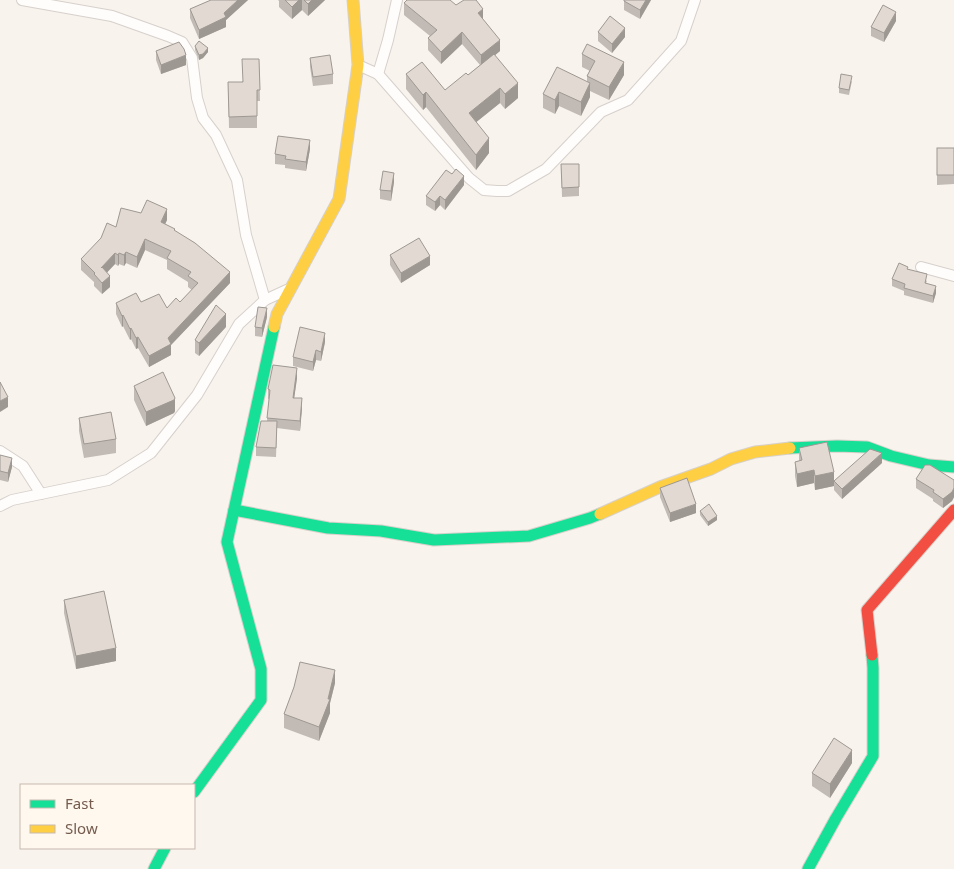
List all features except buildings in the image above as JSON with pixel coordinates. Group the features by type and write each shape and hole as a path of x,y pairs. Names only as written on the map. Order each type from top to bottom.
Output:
{"street":[{"path":"22,0 112,16 182,42 192,58 197,98 203,118 216,135 236,180 246,236 265,300"},
{"path":"195,791 262,700 262,669 227,542 277,314 338,199 358,65 353,0"},
{"path":"378,74 397,0"},
{"path":"358,65 378,74 469,178 484,190 508,190 546,169 601,112 628,100 682,41 695,0"},
{"path":"922,267 954,276"},
{"path":"0,506 12,500 108,480 151,453 197,395 238,324 265,300 291,288"},
{"path":"234,510 328,528 381,531 434,540 529,536 590,518 660,487 711,469 731,459 755,452 804,447 867,447 891,456 929,465 954,467"},
{"path":"0,451 23,466 41,494"},
{"path":"808,869 873,756 873,668 867,610 954,510"},
{"path":"154,869 164,849"}],"traffic: fast":[{"path":"195,791 261,700 261,669 227,542 274,327"},
{"path":"790,448 867,447 891,456 929,465 954,467"},
{"path":"234,510 328,528 381,531 434,540 529,536 600,514"},
{"path":"808,869 873,756 872,655"},
{"path":"154,869 164,849"}],"traffic: slow":[{"path":"274,327 277,314 339,199 358,65 353,0"},
{"path":"600,514 660,487 711,469 731,459 755,452 790,448"}],"traffic: jam":[{"path":"872,655 867,610 954,510"}]}
